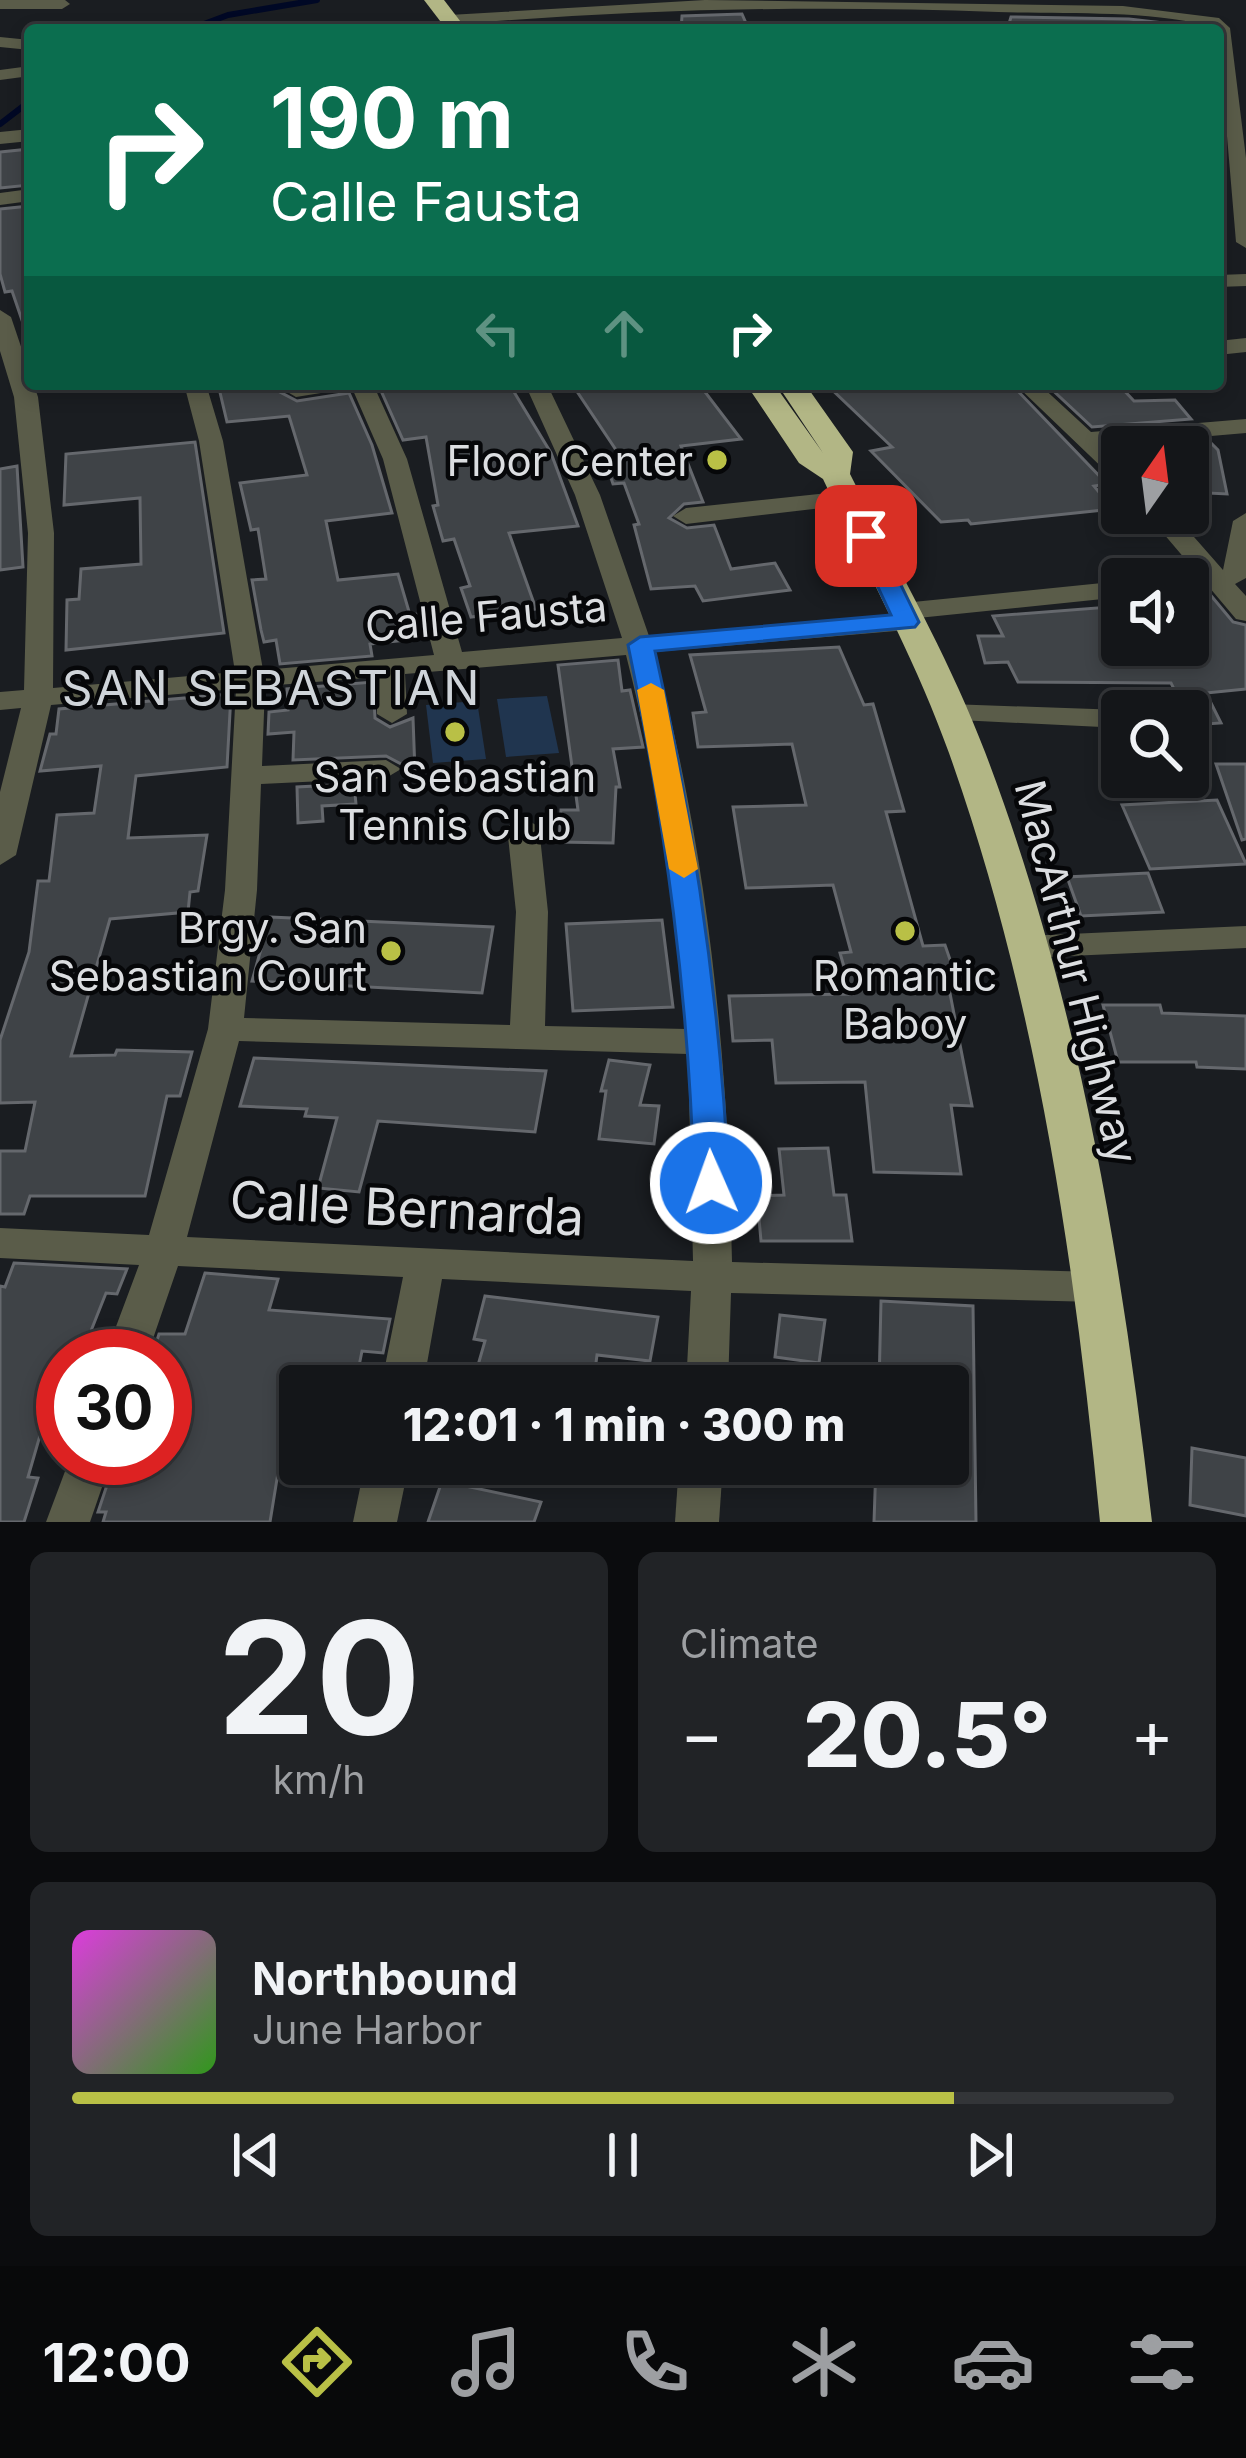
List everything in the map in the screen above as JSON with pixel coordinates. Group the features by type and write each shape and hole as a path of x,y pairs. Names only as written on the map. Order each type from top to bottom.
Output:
{"highway":[{"path":"434,0 452,24"},
{"name":"MacArthur Highway","path":"764,390 809,457 841,486"},
{"name":"MacArthur Highway","path":"795,390 838,452 841,486 967,753 1025,947 1058,1071 1097,1287 1126,1522"}],"street":[{"path":"459,24 576,4 684,2 988,6 1106,21 1212,18 1218,24"},
{"path":"0,4 60,7"},
{"path":"576,4 604,24"},
{"path":"664,24 670,20 739,20 749,15 752,5"},
{"path":"0,75 24,57"},
{"path":"1224,74 1246,242"},
{"path":"0,317 41,533 38,698 0,855"},
{"path":"136,1329 164,1250 225,1029 242,890 251,680 211,441 197,390"},
{"path":"365,390 394,459 450,661"},
{"path":"539,390 574,460 640,645 667,767 706,1042 715,1277 709,1365"},
{"path":"1033,390 1101,451"},
{"path":"1090,439 1246,426"},
{"path":"686,516 841,486"},
{"path":"1209,580 1237,572 1246,520"},
{"path":"1178,534 1246,613"},
{"name":"Calle Fausta","path":"0,701 640,645 1101,592"},
{"path":"391,666 392,714"},
{"path":"949,713 1101,718"},
{"path":"247,776 386,770"},
{"path":"524,827 532,912 527,1037"},
{"path":"1025,947 1246,937"},
{"path":"225,1029 706,1042"},
{"name":"Calle Bernarda","path":"0,1244 715,1277 1097,1287"},
{"path":"406,1365 426,1262"},
{"path":"68,1522 81,1485"},
{"path":"375,1522 383,1485"},
{"path":"697,1522 700,1485"}],"shaded area":[{"name":"San Sebastian Tennis Club","path":"547,696 559,753 506,757 497,699"},
{"name":"San Sebastian Tennis Club","path":"477,701 486,759 433,763 426,705"}],"building":[{"path":"742,14 746,24 681,24 682,16"},
{"path":"1011,17 1172,24 1009,24"},
{"path":"24,150 24,186 0,188 0,152"},
{"path":"24,207 24,326 12,291 5,292 0,274 0,209"},
{"path":"219,390 281,390 297,401 349,393 372,445 392,513 326,521 338,580 398,574 410,615 419,614 425,638 370,644 372,656 280,664 276,640 264,642 261,630 252,580 266,579 258,529 251,530 240,483 307,475 289,416 227,422"},
{"path":"381,390 513,390 551,453 578,526 509,533 536,609 471,617 461,588 470,586 454,539 443,541 433,506 438,505 426,437 403,440"},
{"path":"576,390 704,390 741,439 681,446 703,502 684,504 669,518 687,528 714,525 731,569 775,563 790,590 703,601 695,586 651,589 634,525 639,524 624,483 613,484 604,457 620,456"},
{"path":"832,390 1017,390 1101,478 1101,485 1094,486 1101,494 1101,510 971,524 968,520 941,522 871,451 892,447"},
{"path":"1052,390 1124,390 1134,401 1175,400 1191,419 1101,426 1092,427"},
{"path":"1209,441 1218,450 1227,494 1209,493"},
{"path":"195,442 224,633 66,650 67,600 79,599 81,569 141,564 140,498 64,505 66,454"},
{"path":"17,466 23,567 0,570 0,469"},
{"path":"1209,593 1233,622 1246,625 1246,689 1209,693 1174,690 1171,683 1018,682 1008,662 985,663 978,636 1003,636 993,616 1101,608 1101,666 1209,666"},
{"path":"839,647 864,705 873,704 904,811 886,812 923,946 945,945 956,977 947,978 972,1106 951,1105 961,1174 874,1172 865,1082 776,1083 772,1040 733,1041 729,996 852,994 840,953 851,952 833,885 746,888 733,807 806,805 792,744 698,747 693,713 706,712 690,655"},
{"path":"618,660 622,691 630,690 643,747 613,749 620,787 616,787 613,843 559,842 561,810 578,810 558,665"},
{"path":"373,682 375,718 390,727 413,718 415,772 404,772 403,765 386,756 293,760 294,732 268,734 269,712 288,710 287,689"},
{"path":"231,694 227,767 136,776 128,838 207,835 198,891 190,892 188,912 110,919 71,1056 115,1055 117,1050 192,1052 180,1096 167,1096 145,1196 30,1196 24,1214 0,1214 0,1151 25,1151 35,1102 0,1103 0,1040 29,952 38,881 49,881 57,815 94,813 101,766 40,771 50,734 56,734 59,709"},
{"path":"1209,699 1221,723 1209,724"},
{"path":"1216,764 1246,764 1246,839 1242,840"},
{"path":"354,784 356,804 322,806 323,821 298,823 297,787"},
{"path":"1217,800 1246,864 1150,869 1122,805"},
{"path":"1148,873 1163,912 1081,916 1067,877"},
{"path":"270,917 493,927 482,993 252,981"},
{"path":"662,920 673,1007 573,1011 566,924"},
{"path":"1103,1005 1160,1005 1162,1013 1246,1016 1246,1069 1197,1067 1196,1062 1118,1062"},
{"path":"254,1058 546,1071 535,1132 378,1121 359,1192 318,1188 337,1118 305,1116 307,1109 240,1106"},
{"path":"609,1060 650,1065 640,1105 659,1106 654,1144 599,1139 606,1091 601,1091"},
{"path":"828,1148 834,1195 846,1195 852,1241 761,1241 757,1196 784,1195 779,1149"},
{"path":"14,1263 127,1269 117,1294 106,1293 92,1329 36,1329 36,1449 28,1477 36,1478 36,1484 24,1522 0,1522 0,1286 5,1287"},
{"path":"205,1273 278,1279 269,1310 390,1319 383,1353 362,1351 359,1365 279,1365 279,1467 270,1522 103,1522 106,1512 98,1512 107,1485 192,1485 192,1329 187,1329"},
{"path":"485,1296 658,1317 650,1361 597,1355 596,1365 478,1365 485,1341 474,1339"},
{"path":"881,1301 973,1306 976,1522 874,1522 875,1485 969,1485 969,1365 879,1365"},
{"path":"780,1315 825,1320 819,1363 775,1357"},
{"path":"1192,1448 1246,1458 1246,1516 1190,1505"},
{"path":"441,1485 541,1502 534,1522 428,1522"}],"waterway":[{"path":"204,24 228,15 317,0"},
{"path":"0,124 24,106"}],"slow traffic":[{"path":"651,690 684,869"}],"place":[{"name":"Floor Center","path":"717,460"},
{"name":"San Sebastian Tennis Club","path":"455,732"},
{"name":"Romantic Baboy","path":"905,931"},
{"name":"Brgy. San Sebastian Court","path":"391,951"}],"district":[{"name":"SAN SEBASTIAN","path":"272,687"}],"route":[{"path":"711,1183 706,1042 696,944 667,767 640,645 907,622 866,536"}]}
